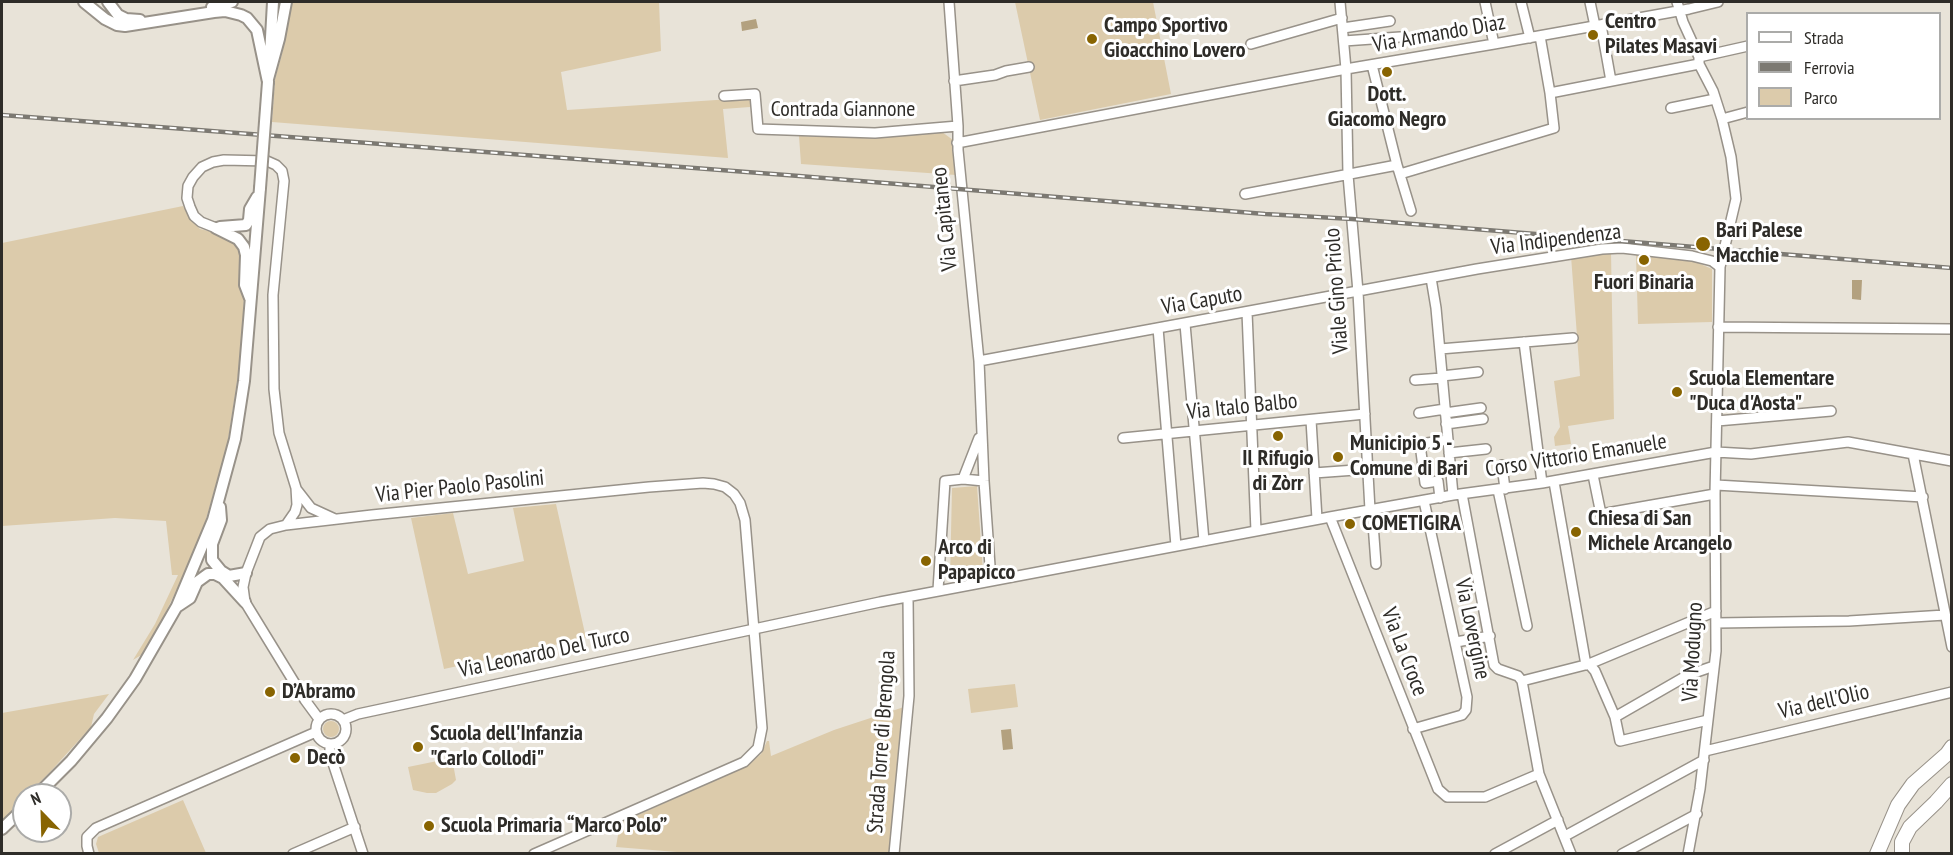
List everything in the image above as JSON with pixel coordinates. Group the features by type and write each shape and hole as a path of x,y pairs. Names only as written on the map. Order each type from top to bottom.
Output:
{"highway":[{"path":"1877,854 1898,805 1912,784 1952,747"},
{"path":"1902,854 1902,842 1910,827 1952,784"}],"main road":[{"path":"84,2 105,19 125,26 225,11 241,15 247,18 257,30 268,82"},
{"path":"108,2 118,15 134,20 232,2"},
{"path":"49,783 71,761 135,679 177,606 219,501 235,440 244,381 273,2"},
{"path":"268,82 286,2"},
{"path":"216,228 246,225 250,209 260,191"},
{"path":"216,228 238,239 244,247 245,285 251,301"},
{"path":"219,501 221,520 212,544 212,560 215,566 229,576 246,573"},
{"path":"177,606 190,598 197,582 208,574 215,574 223,578 245,602"}],"street":[{"name":"Via Capitaneo","path":"949,2 958,126 957,143 979,362 981,433 991,580"},
{"name":"Viale Gino Priolo","path":"1340,2 1346,69 1348,175 1376,564"},
{"path":"1485,2 1494,44"},
{"path":"1245,194 1348,175 1402,170 1554,129 1550,93 1535,37 1521,2"},
{"path":"1590,2 1598,25 1611,81"},
{"name":"Via Armando Diaz","path":"957,143 1346,69 1535,37 1678,6 1718,2"},
{"name":"Via Modugno","path":"1678,6 1722,119 1731,157 1736,199 1719,267 1714,666 1697,814 1689,854"},
{"path":"1251,44 1342,23 1390,21"},
{"path":"1344,40 1400,37"},
{"path":"1550,93 1611,81 1746,47"},
{"path":"1372,65 1402,170 1411,211"},
{"path":"954,81 1029,67"},
{"name":"Contrada Giannone","path":"724,96 755,94 758,129 875,133 958,126"},
{"path":"1671,108 1715,99"},
{"path":"1722,119 1746,113"},
{"path":"216,228 201,222 194,216 187,198 188,186 202,168 213,162 224,160 267,161 282,171 284,181 273,295 274,389 279,433 296,488 297,505 286,525"},
{"name":"Via Indipendenza","path":"1431,278 1572,253 1622,248 1692,256 1712,261 1719,267"},
{"path":"1431,278 1449,453 1490,636 1494,665 1498,669 1518,676 1522,681 1539,774 1571,854"},
{"name":"Via Caputo","path":"979,362 1431,278"},
{"path":"1247,312 1256,531"},
{"path":"1185,324 1204,541"},
{"path":"1718,327 1952,329"},
{"path":"1158,328 1176,546"},
{"path":"1440,349 1573,338"},
{"path":"1524,342 1542,483"},
{"path":"1415,380 1478,372"},
{"path":"1419,413 1481,408"},
{"path":"1717,421 1831,411"},
{"name":"Via Italo Balbo","path":"1123,438 1365,414"},
{"path":"1446,424 1483,419"},
{"path":"1311,420 1317,519"},
{"path":"963,479 981,433"},
{"path":"1440,498 1438,481 1425,483 1420,444 1448,440"},
{"name":"Corso Vittorio Emanuele","path":"991,580 1317,519 1458,495 1554,482 1716,452 1751,454 1848,442 1952,461"},
{"path":"1449,453 1486,449"},
{"path":"1913,454 1952,648"},
{"path":"1940,457 1952,467"},
{"path":"1502,465 1502,489 1527,626"},
{"path":"1314,473 1369,469"},
{"path":"1593,475 1601,514 1715,489 1923,497"},
{"path":"939,590 945,481 963,479 984,481"},
{"path":"1554,482 1588,664 1595,671 1615,717 1620,741 1708,720"},
{"name":"Via Pier Paolo Pasolini","path":"245,602 243,587 246,573 257,544 264,532 270,528 335,519 649,487 714,484 725,487 734,494 744,513 762,728 758,748 750,758 534,854"},
{"path":"296,488 311,508 335,519"},
{"name":"Via Lovergine","path":"1413,729 1462,715 1466,710 1467,697 1424,501"},
{"name":"Via La Croce","path":"1330,517 1438,789 1447,798 1485,797 1539,774"},
{"name":"Via Leonardo Del Turco","path":"344,720 358,714 991,580"},
{"name":"Strada Torre di Brengola","path":"894,854 909,696 908,597"},
{"path":"245,602 319,720"},
{"path":"1522,681 1588,664 1716,612"},
{"path":"1716,623 1849,621 1945,615"},
{"path":"1456,642 1490,636"},
{"path":"1615,717 1688,675 1714,666"},
{"name":"Via dell'Olio","path":"1565,836 1704,755 1952,692"},
{"path":"329,714 337,715 344,720 346,728 344,737 330,744 321,740 316,732 319,720 329,714"},
{"path":"89,854 87,837 96,828 316,732"},
{"path":"330,744 330,754 356,827 363,854"},
{"path":"1622,854 1697,814"},
{"path":"1495,854 1558,820"},
{"path":"293,854 356,827"}],"green space":[{"path":"289,2 659,2 661,51 561,72 567,110 746,98 750,101 750,107 723,109 728,158 272,122 275,79 282,54"},
{"name":"Campo Sportivo Gioacchino Lovero","path":"1015,2 1153,2 1171,94 1040,120"},
{"path":"942,132 953,140 956,175 801,164 799,136 879,138"},
{"path":"183,206 191,220 200,229 225,235 235,242 242,252 241,288 244,299 240,362 227,446 204,526 190,562 161,622 143,654 133,660 155,624 178,575 172,575 166,521 115,518 2,526 2,243"},
{"path":"1611,252 1614,419 1568,426 1571,444 1555,446 1554,437 1560,427 1554,381 1580,376 1571,256"},
{"path":"1636,255 1687,258 1712,269 1712,322 1638,324"},
{"path":"977,486 983,572 950,579 952,488"},
{"path":"556,504 586,638 444,669 411,518 453,513 468,574 524,561 513,508"},
{"path":"1015,684 1018,707 971,713 968,689"},
{"path":"109,694 94,714 91,727 39,783 12,783 12,810 2,820 2,713"},
{"path":"904,707 890,853 701,854 616,847 620,823 747,766 761,754 767,741 769,741 771,756 834,730"},
{"path":"328,721 334,721 339,729 337,735 328,737 323,732 323,726"},
{"path":"452,758 456,780 452,784 436,793 413,790 408,767"},
{"path":"183,800 206,853 99,853 96,844 98,837"}],"shaded area":[{"path":"756,19 758,28 742,31 741,22"},
{"path":"1852,280 1862,280 1861,300 1852,299"},
{"path":"1011,729 1013,749 1003,750 1001,730"}],"railway":[{"path":"2,115 1352,219 1952,268"}],"place":[{"name":"Centro Pilates Masavi","path":"1593,35"},
{"name":"Campo Sportivo Gioacchino Lovero","path":"1092,39"},
{"name":"Dott. Giacomo Negro","path":"1387,72"},
{"name":"Bari Palese Macchie","path":"1703,244"},
{"name":"Fuori Binaria","path":"1644,260"},
{"name":"Scuola Elementare \"Duca d'Aosta\"","path":"1677,392"},
{"name":"Il Rifugio di Zòrr","path":"1278,436"},
{"name":"Municipio 5 - Comune di Bari","path":"1338,457"},
{"name":"COMETIGIRA","path":"1350,524"},
{"name":"Chiesa di San Michele Arcangelo","path":"1576,532"},
{"name":"Arco di Papapicco","path":"926,561"},
{"name":"D’Abramo","path":"270,692"},
{"name":"Scuola dell'Infanzia \"Carlo Collodi\"","path":"418,747"},
{"name":"Decò","path":"295,758"},
{"name":"Scuola Primaria “Marco Polo”","path":"429,826"}]}
